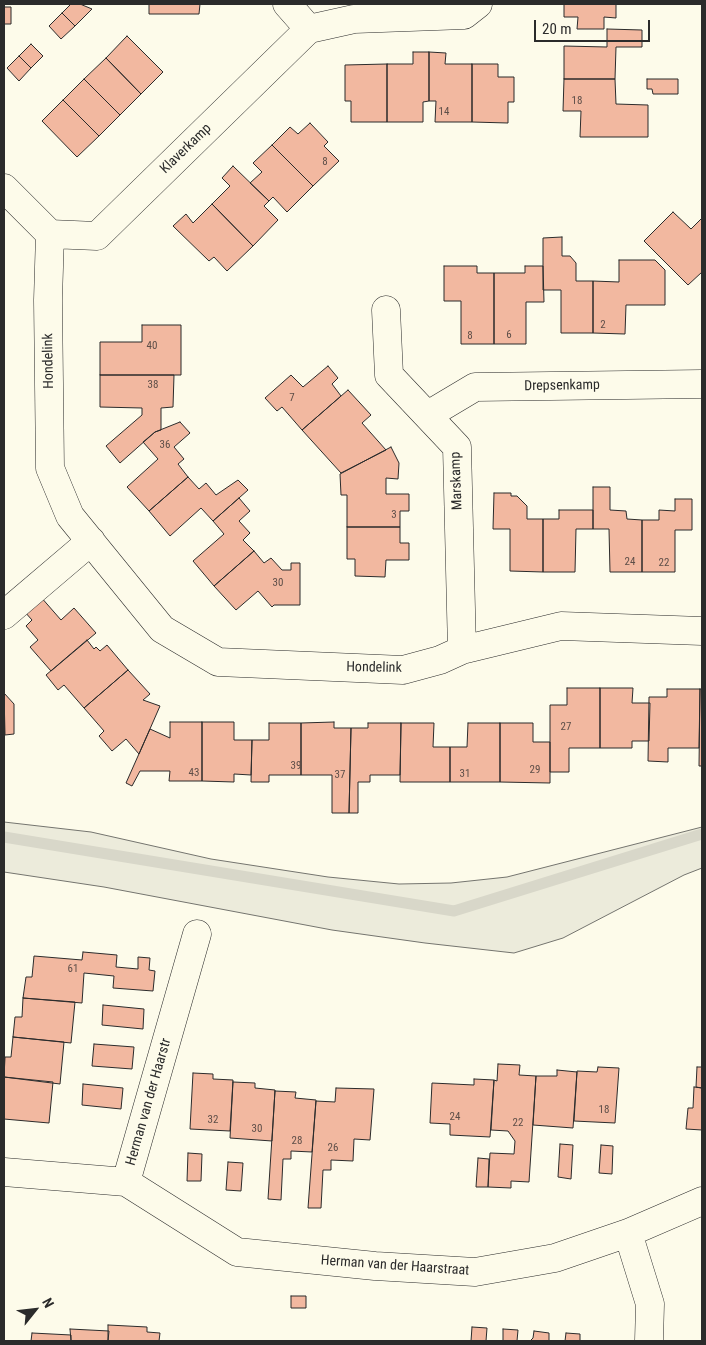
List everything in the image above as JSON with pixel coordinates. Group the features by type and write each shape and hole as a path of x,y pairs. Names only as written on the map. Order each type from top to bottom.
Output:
{"street":[{"path":"287,4 309,29 354,19 464,15 478,4"},
{"name":"Klaverkamp","path":"50,234 98,236 309,29"},
{"path":"4,188 50,234"},
{"name":"Hondelink","path":"50,234 48,300 50,468 70,516 162,629 218,662 403,670 440,660 462,650 561,626 702,631"},
{"name":"Marskamp","path":"386,310 389,375 457,447 462,650"},
{"name":"Drepsenkamp","path":"428,415 475,387 702,384"},
{"path":"4,615 91,541"},
{"name":"Herman van der Haarstr","path":"4,1172 126,1182 197,934"},
{"name":"Herman van der Haarstraat","path":"126,1182 237,1252 375,1266 475,1272 555,1258 628,1233 702,1201"},
{"path":"628,1233 650,1304 650,1341"}],"shaded area":[{"path":"4,822 91,832 211,859 328,877 399,884 451,883 507,877 702,827 702,868 684,875 563,938 514,953 332,930 104,887 4,872"}],"building":[{"path":"71,4 80,4 92,9 75,26 62,13"},
{"path":"149,4 200,4 199,14 149,14"},
{"path":"564,4 616,4 616,18 604,17 604,29 577,29 578,17 564,17"},
{"path":"4,7 11,7 11,24 4,24"},
{"path":"62,13 75,26 61,39 49,26"},
{"path":"607,29 642,30 642,47 616,47 615,79 564,79 564,46 607,47"},
{"path":"127,36 163,72 141,94 106,58"},
{"path":"31,44 43,56 31,68 19,56"},
{"path":"413,52 429,52 429,101 423,102 423,122 387,122 387,64 413,64"},
{"path":"429,52 446,53 445,64 472,64 472,122 435,122 436,101 429,101"},
{"path":"19,56 31,68 19,81 7,68"},
{"path":"106,58 141,94 120,115 84,79"},
{"path":"387,64 387,122 351,122 351,101 345,101 345,65"},
{"path":"472,64 498,64 498,77 514,77 514,102 508,102 508,123 472,122"},
{"path":"84,79 120,115 99,136 63,100"},
{"path":"564,79 615,79 616,104 648,105 648,137 580,137 581,111 563,111"},
{"path":"647,79 678,79 678,94 653,94 652,89 647,89"},
{"path":"63,100 99,136 77,157 42,121"},
{"path":"310,123 328,142 324,146 339,161 313,186 272,145 290,127 298,134"},
{"path":"272,145 313,186 287,212 273,197 269,201 250,183 262,172 253,163"},
{"path":"233,166 269,201 264,206 278,220 253,246 212,204 230,186 222,178"},
{"path":"212,204 253,246 227,271 214,257 209,261 173,226 186,214 193,223"},
{"path":"673,212 691,229 702,218 702,272 688,285 644,241"},
{"path":"562,237 562,256 570,256 576,263 576,281 593,281 593,333 561,333 561,290 543,290 543,238"},
{"path":"619,260 655,260 665,270 665,305 626,305 625,334 593,333 593,281 619,282"},
{"path":"444,266 477,266 477,273 494,273 494,344 461,344 461,301 444,301"},
{"path":"525,266 543,266 544,302 526,302 526,344 494,344 494,273 525,273"},
{"path":"142,325 181,325 181,375 100,375 100,342 142,342"},
{"path":"328,366 338,378 332,384 341,396 302,430 282,407 277,411 265,398 291,375 303,387"},
{"path":"100,375 174,375 173,407 161,408 161,430 155,432 120,463 106,446 142,415 142,408 100,407"},
{"path":"348,390 371,415 362,423 386,450 341,473 302,430"},
{"path":"180,422 190,433 174,447 184,459 178,464 188,477 149,511 127,487 158,459 143,442 155,432"},
{"path":"391,447 399,463 398,479 386,478 386,494 409,494 409,511 400,511 400,527 347,527 347,495 341,495 340,474"},
{"path":"188,477 199,489 206,483 216,495 238,480 248,490 213,521 201,508 170,536 149,511"},
{"path":"593,487 610,487 610,510 626,511 627,519 642,520 642,572 610,572 609,529 593,529"},
{"path":"494,493 511,493 511,496 517,496 527,506 527,519 543,519 543,572 510,571 510,529 493,529"},
{"path":"239,498 250,511 239,521 250,533 243,540 254,551 214,586 193,561 224,534 213,521"},
{"path":"675,499 692,499 692,530 675,530 675,572 642,572 642,520 659,520 659,510 675,511"},
{"path":"559,510 593,510 593,529 576,529 575,572 543,572 543,519 559,519"},
{"path":"347,527 400,527 400,543 409,543 409,560 386,560 385,577 355,576 355,559 347,559"},
{"path":"254,551 264,563 271,558 282,570 291,570 291,563 300,563 300,605 274,605 272,607 258,591 236,610 214,586"},
{"path":"40,596 61,620 74,608 96,633 51,671 30,647 38,640 26,626 32,620 24,611"},
{"path":"87,640 94,649 96,647 100,651 107,645 128,670 84,708 64,685 58,690 46,675"},
{"path":"128,670 150,694 143,700 160,706 139,754 126,739 112,751 99,736 104,731 84,708"},
{"path":"567,688 600,688 600,748 569,748 569,772 550,772 550,705 567,705"},
{"path":"600,688 633,688 632,703 650,703 649,741 632,741 632,748 600,748"},
{"path":"667,689 700,689 699,748 668,748 668,762 648,761 649,697 667,697"},
{"path":"700,689 702,689 702,766 699,766"},
{"path":"4,693 14,704 14,734 5,735"},
{"path":"170,722 202,722 202,781 169,781 170,771 140,771 132,786 126,783 150,729 170,738"},
{"path":"202,722 234,722 234,740 252,740 251,775 234,774 234,782 202,781"},
{"path":"334,722 334,728 351,728 349,813 332,813 332,775 301,775 301,723"},
{"path":"269,723 301,723 301,775 269,775 269,782 251,782 252,740 269,740"},
{"path":"368,723 401,723 400,775 370,775 370,782 358,782 358,813 349,813 351,728 368,728"},
{"path":"401,723 434,723 433,747 450,747 450,782 400,782"},
{"path":"468,723 500,723 500,782 450,782 450,747 467,747"},
{"path":"500,723 533,723 533,742 550,742 550,783 500,782"},
{"path":"83,952 117,955 116,967 138,969 138,957 150,958 149,970 155,971 153,991 113,988 114,976 84,973 82,1003 23,998 26,977 32,977 34,956 82,960"},
{"path":"23,998 75,1002 71,1043 13,1037 15,1017 22,1017"},
{"path":"103,1005 144,1009 143,1029 102,1025"},
{"path":"13,1037 64,1042 60,1084 4,1077 5,1057 11,1057"},
{"path":"94,1044 134,1047 132,1069 92,1066"},
{"path":"498,1064 520,1065 519,1075 536,1076 529,1182 511,1181 511,1188 488,1187 490,1153 514,1154 515,1141 508,1131 491,1130 494,1080 497,1081"},
{"path":"598,1067 619,1068 615,1123 574,1121 577,1071 597,1072"},
{"path":"697,1067 702,1067 702,1088 696,1087"},
{"path":"557,1070 577,1072 573,1128 533,1125 536,1076 557,1076"},
{"path":"193,1073 213,1074 213,1079 233,1080 230,1131 190,1129"},
{"path":"4,1077 53,1082 49,1123 4,1119"},
{"path":"474,1079 494,1080 490,1137 450,1135 450,1124 430,1123 432,1083 474,1085"},
{"path":"233,1082 255,1083 255,1088 275,1090 272,1141 230,1138"},
{"path":"83,1084 123,1088 121,1109 82,1105"},
{"path":"694,1087 702,1088 702,1130 686,1129 688,1108 693,1108"},
{"path":"336,1088 374,1089 370,1140 354,1139 353,1161 331,1160 331,1170 323,1170 321,1208 308,1208 316,1101 335,1102"},
{"path":"275,1091 296,1092 295,1098 316,1100 312,1152 291,1151 291,1159 283,1159 281,1200 268,1199"},
{"path":"560,1144 573,1145 571,1179 558,1177"},
{"path":"601,1145 613,1146 612,1174 599,1173"},
{"path":"188,1153 202,1154 201,1181 187,1181"},
{"path":"478,1158 489,1159 488,1187 476,1187"},
{"path":"228,1162 243,1163 241,1191 226,1190"},
{"path":"291,1296 306,1296 306,1308 291,1308"},
{"path":"108,1325 147,1327 147,1332 160,1333 159,1341 108,1341"},
{"path":"472,1327 487,1328 486,1341 471,1341"},
{"path":"70,1329 109,1331 108,1341 71,1341"},
{"path":"503,1329 518,1330 517,1341 503,1341"},
{"path":"534,1331 549,1333 549,1341 530,1341 533,1338"},
{"path":"32,1333 71,1335 71,1341 31,1341"},
{"path":"566,1333 580,1334 580,1341 565,1341"}],"waterway":[{"path":"4,837 454,911 702,834"}]}
